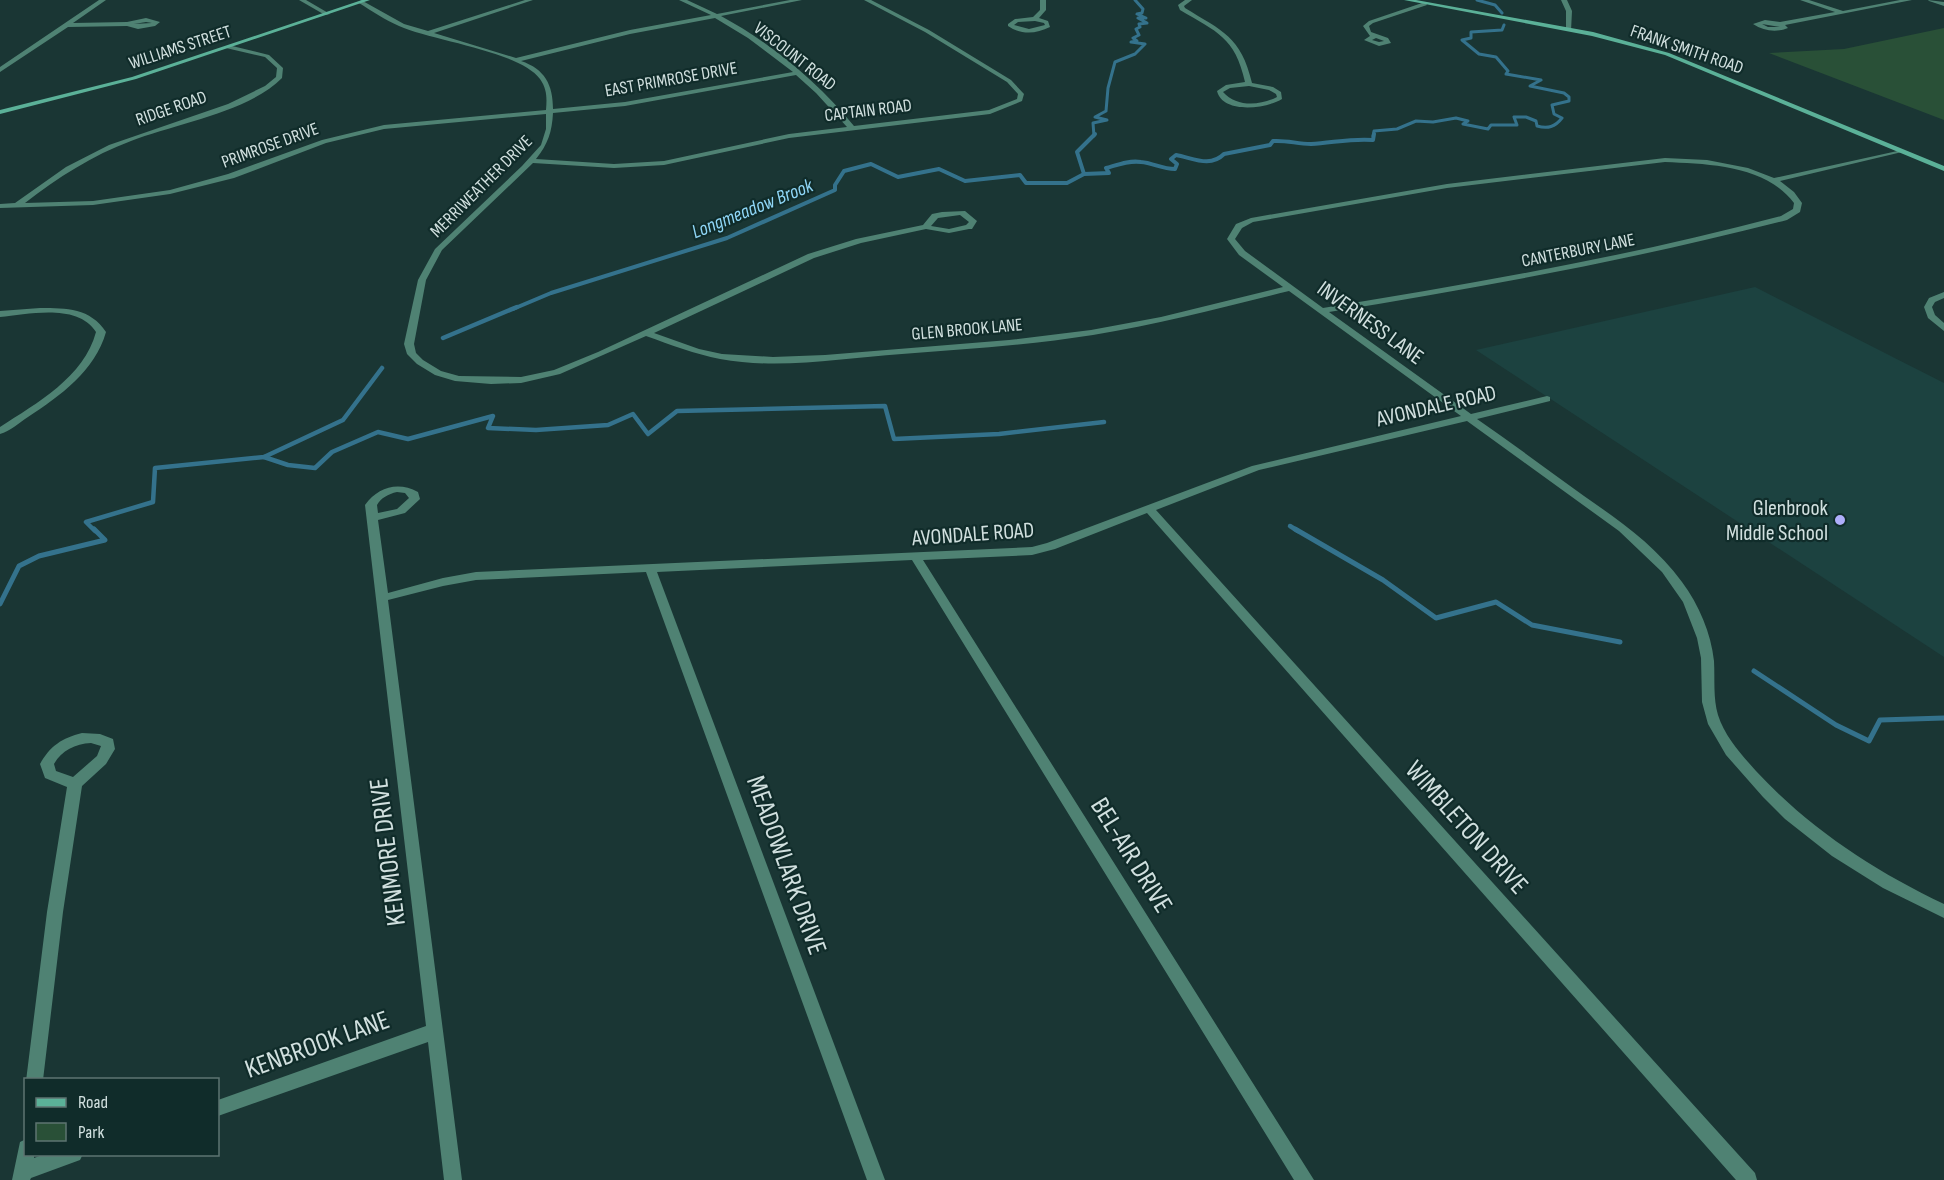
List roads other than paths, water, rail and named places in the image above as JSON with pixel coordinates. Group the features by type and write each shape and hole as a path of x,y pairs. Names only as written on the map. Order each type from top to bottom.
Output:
{"street":[{"path":"0,70 103,0"},
{"path":"302,0 327,14"},
{"path":"427,33 530,0"},
{"name":"VISCOUNT ROAD","path":"682,0 714,15 763,47 829,101 851,127"},
{"path":"516,60 621,34 799,0"},
{"name":"CAPTAIN ROAD","path":"531,161 644,165 684,159 770,139 851,127 990,112 1015,104 1022,96 1016,86 967,54 867,0"},
{"path":"1035,19 1046,22 1048,26 1030,31 1016,29 1010,25 1017,20 1035,19 1043,10 1043,0"},
{"path":"1189,0 1181,5 1182,9 1217,30 1236,46 1246,64 1249,84"},
{"name":"FRANK SMITH ROAD","path":"1407,0 1628,42 1681,59 1942,167"},
{"path":"1564,0 1569,11 1569,30"},
{"path":"1803,0 1842,12"},
{"path":"1780,24 1909,0"},
{"path":"1931,0 1944,4"},
{"name":"WILLIAMS STREET","path":"0,112 124,81 364,1"},
{"name":"MERRIWEATHER DRIVE","path":"364,1 394,22 530,66 544,80 550,92 546,141 531,161 450,238 433,259 422,280 409,344 412,354 429,368 458,379 514,381 543,376 573,366 812,256 859,241 926,227 954,230 969,227 973,221 966,214 948,213 935,216 926,227"},
{"path":"1374,37 1366,29 1371,22 1425,4"},
{"path":"65,25 127,24"},
{"name":"RIDGE ROAD","path":"16,206 55,177 98,153 143,133 254,96 279,78 280,68 271,58 228,47"},
{"name":"EAST PRIMROSE DRIVE","path":"550,111 638,102 796,73"},
{"path":"1249,84 1276,90 1281,96 1265,104 1249,105 1228,100 1219,92 1228,86 1249,84"},
{"name":"PRIMROSE DRIVE","path":"0,206 101,202 180,190 231,176 324,141 380,128 550,111"},
{"path":"1774,180 1900,151"},
{"name":"INVERNESS LANE","path":"1774,180 1716,163 1656,161 1382,196 1270,215 1239,226 1232,237 1234,245 1320,311 1623,529 1654,555 1672,575 1692,606 1699,624 1707,659 1708,702 1717,730 1762,788 1792,818 1841,855 1880,880 1944,911"},
{"name":"CANTERBURY LANE","path":"1320,311 1525,278 1658,250 1784,219 1797,210 1798,203 1774,180"},
{"name":"GLEN BROOK LANE","path":"646,333 721,356 764,359 804,358 989,345 1098,331 1179,315 1290,288"},
{"path":"1944,295 1932,300 1928,307 1931,316 1944,328"},
{"path":"0,314 74,312 87,316 96,323 101,332 92,355 80,370 48,397 0,431"},
{"name":"AVONDALE ROAD","path":"382,598 467,577 916,557 1042,549 1231,475 1547,399"},
{"name":"WIMBLETON DRIVE","path":"1148,508 1748,1180"},
{"name":"KENMORE DRIVE","path":"373,518 453,1180"},
{"name":"BEL-AIR DRIVE","path":"916,557 1305,1180"},
{"name":"MEADOWLARK DRIVE","path":"650,568 876,1180"},
{"path":"34,1078 55,912 75,784"},
{"name":"KENBROOK LANE","path":"219,1108 435,1031"},
{"path":"25,1156 22,1175 71,1156"}],"waterway":[{"path":"1094,135 1093,123 1107,120 1095,117 1106,111 1108,88 1115,62 1135,54 1145,44 1131,42 1137,41 1133,38 1139,35 1136,29 1140,27 1139,24 1147,23 1138,18 1146,18 1137,14 1142,13 1143,9 1135,0"},
{"name":"Longmeadow Brook","path":"1477,0 1495,5 1502,13"},
{"name":"Longmeadow Brook","path":"1373,136 1374,131 1397,129 1416,121 1433,122 1456,118 1468,121 1463,124 1488,129 1491,125 1517,125 1514,117 1526,117 1536,121 1537,126 1541,127 1557,123 1562,118 1554,114 1552,105 1569,101 1569,97 1564,93 1530,86 1541,80 1506,74 1508,71 1496,57 1479,54 1462,40 1471,38 1471,32 1502,30 1504,25"},
{"name":"Longmeadow Brook","path":"1084,174 1109,173 1106,168 1128,162 1175,169 1177,164 1171,159 1176,155 1207,161 1224,154 1270,145 1273,141 1311,144 1373,140 1374,134"},
{"path":"1084,174 1077,152 1094,135"},
{"name":"Longmeadow Brook","path":"513,309 551,293 727,238 835,190 835,185 844,171 871,164 898,177 939,169 965,181 1020,175 1026,183 1067,183 1084,174"},
{"name":"Longmeadow Brook","path":"443,338 517,307"},
{"name":"Longmeadow Brook","path":"264,457 343,420 382,368"},
{"path":"264,457 288,465 315,468 332,452 378,432 408,439 493,416 488,428 536,430 608,425 633,414 648,434 677,411 885,406 894,439 999,434 1104,422"},
{"name":"Longmeadow Brook","path":"95,531 86,522 153,502 155,468 264,457"},
{"path":"1290,526 1298,531"},
{"name":"Longmeadow Brook","path":"0,604 19,566 39,556 105,540 94,529"},
{"path":"1295,529 1383,580 1436,618 1496,602 1532,625 1620,642"},
{"path":"1754,671 1836,725 1869,741 1880,720 1944,718"}],"place":[{"name":"Glenbrook Middle School","path":"1840,520"}]}
